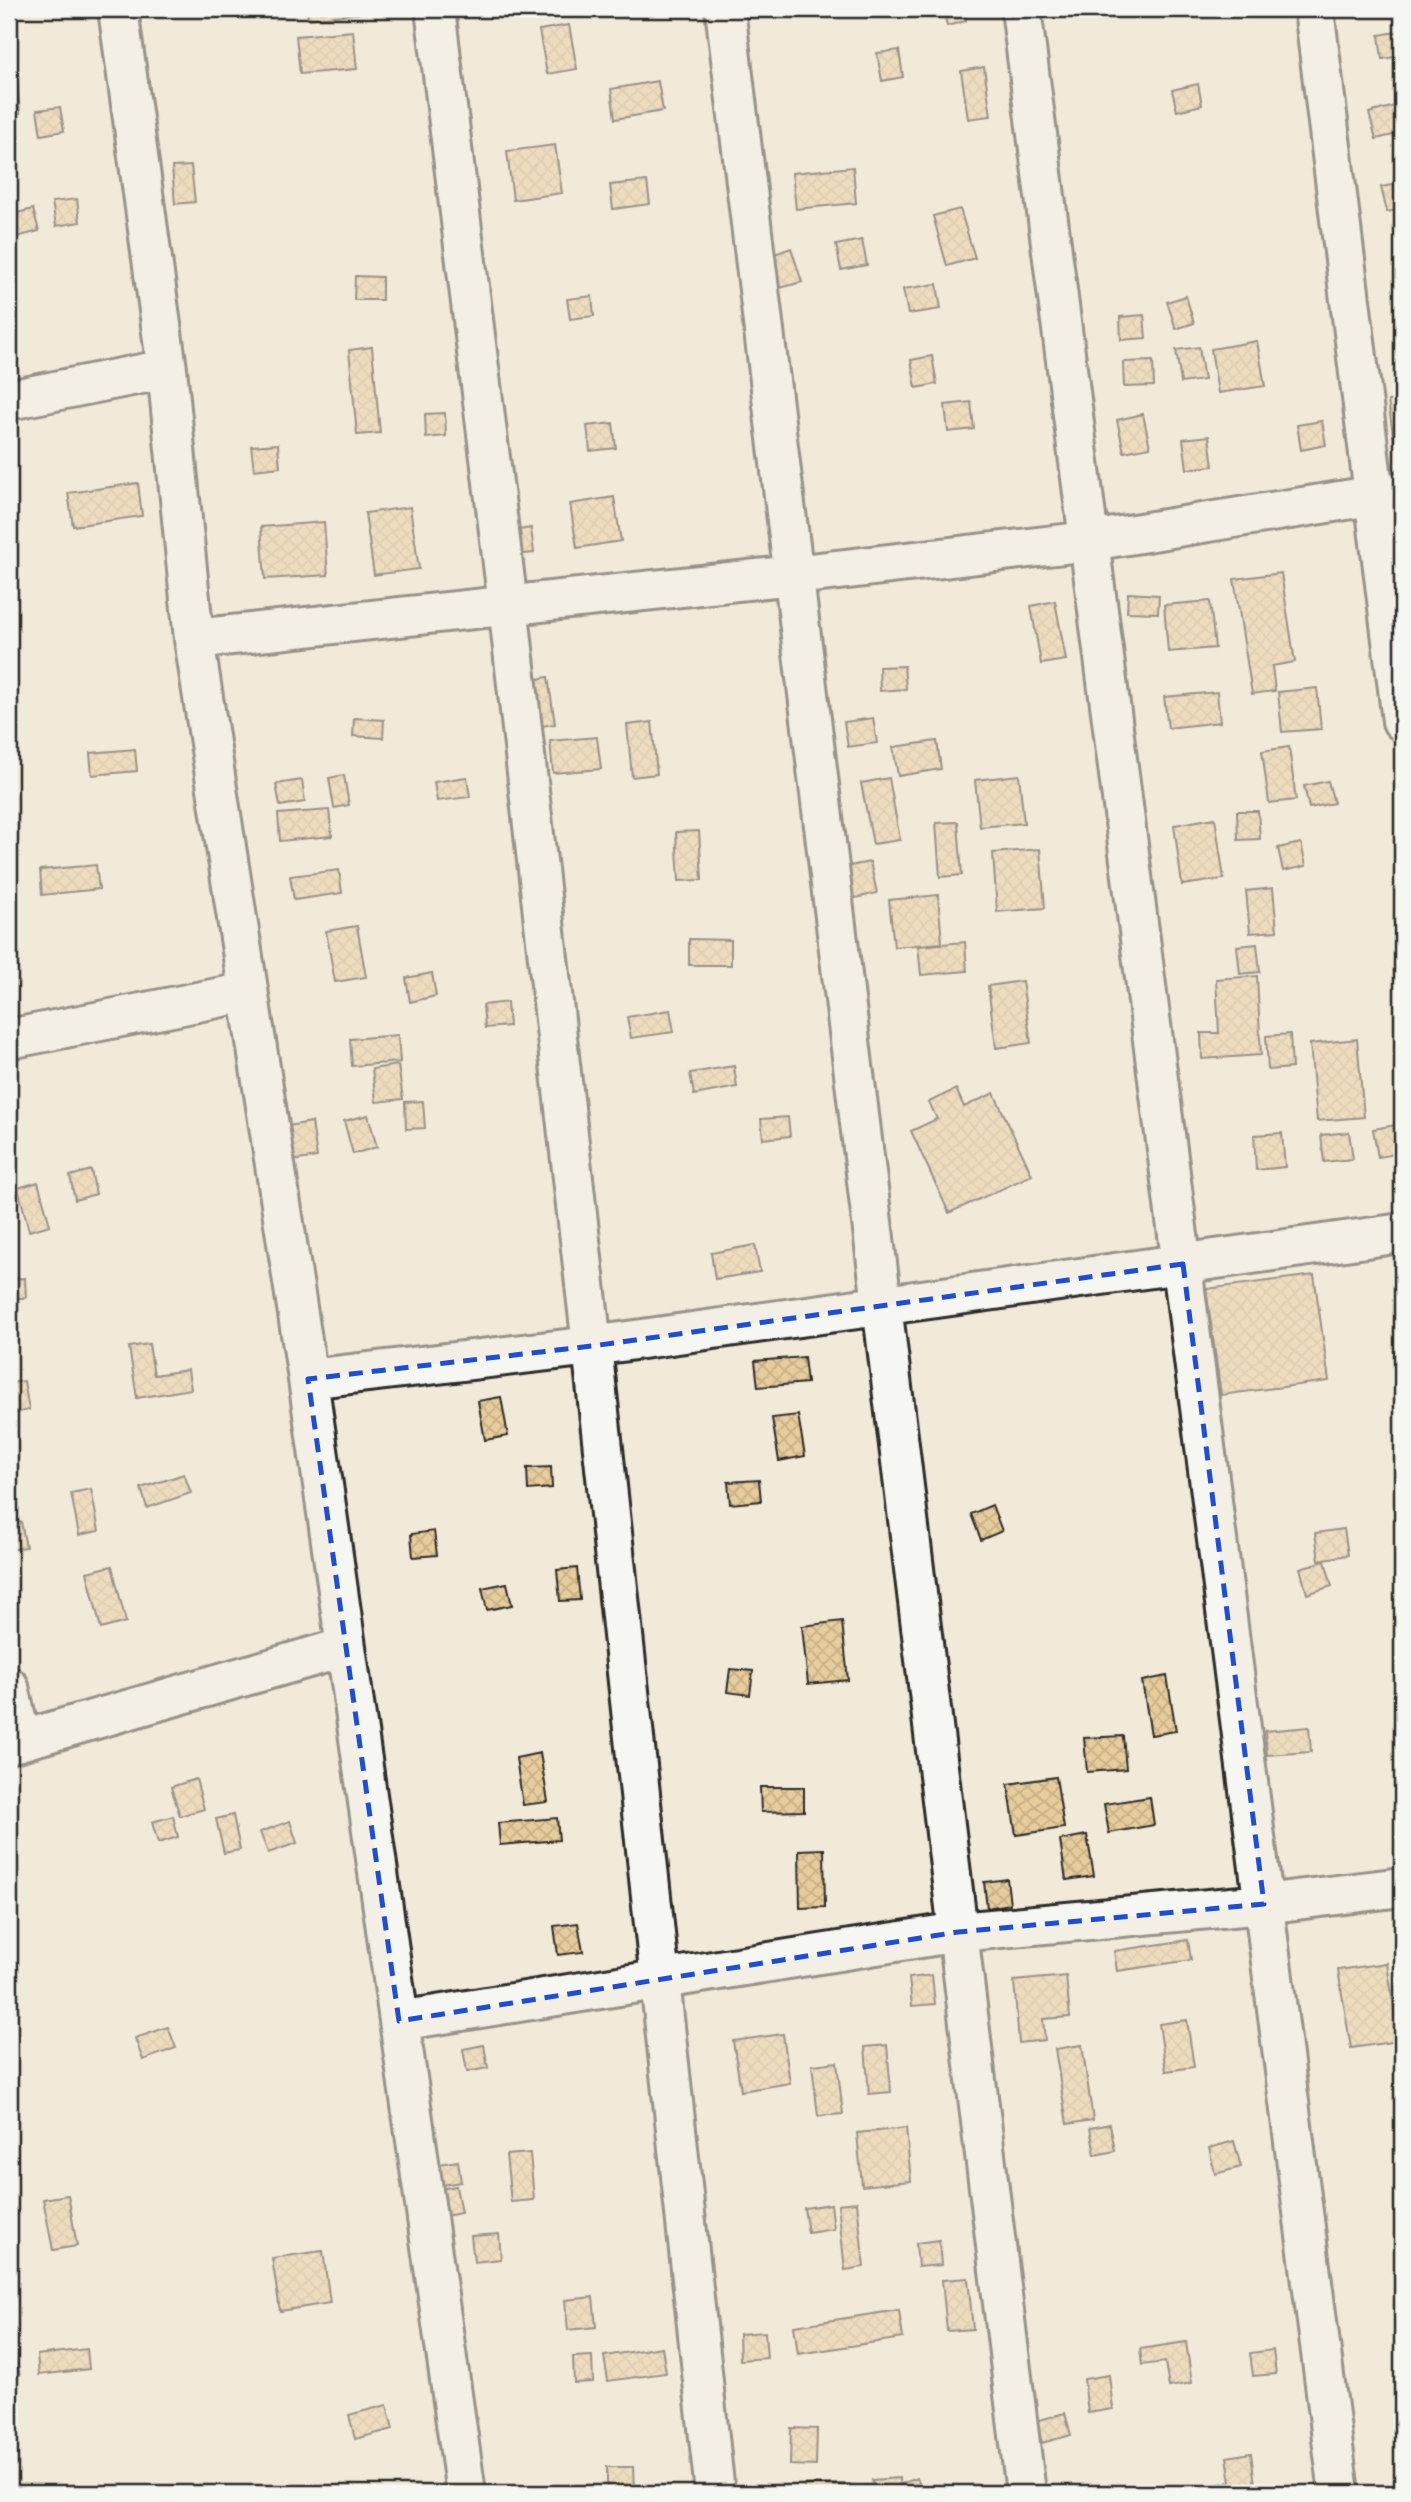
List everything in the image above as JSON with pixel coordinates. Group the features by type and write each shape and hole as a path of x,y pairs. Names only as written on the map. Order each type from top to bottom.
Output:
{"street":[{"path":"118,9 167,369 194,639 308,1379 466,2493"},
{"path":"435,9 508,605 592,1346 715,2493"},
{"path":"725,9 1026,2493"},
{"path":"1021,9 1339,2493"},
{"path":"1314,9 1388,492 1402,721"},
{"path":"9,400 167,369"},
{"path":"194,639 1090,541 1388,492"},
{"path":"9,1039 248,992"},
{"path":"308,1379 592,1346 1402,1233"},
{"path":"9,1687 15,1742 346,1647"},
{"path":"399,2021 958,1932 1264,1904 1402,1887"}],"highlighted area":[{"path":"1183,1264 1264,1904 958,1932 399,2021 308,1379 592,1346"}],"building":[{"path":"307,9 397,9 308,19"},
{"path":"943,9 964,9 966,21 947,26"},
{"path":"569,25 577,69 547,74 539,30"},
{"path":"353,31 357,69 300,74 296,36"},
{"path":"1402,31 1402,56 1382,59 1379,35"},
{"path":"899,50 903,77 882,81 877,53"},
{"path":"15,56 20,113 9,113 9,57"},
{"path":"984,67 991,116 968,119 961,71"},
{"path":"658,81 663,111 615,119 611,89"},
{"path":"1198,84 1202,105 1177,111 1172,90"},
{"path":"1398,105 1402,133 1376,139 1369,113"},
{"path":"60,107 64,131 41,135 37,110"},
{"path":"555,145 562,193 513,200 507,151"},
{"path":"191,166 195,202 175,204 172,167"},
{"path":"853,167 856,203 796,209 792,173"},
{"path":"647,181 650,204 613,209 610,185"},
{"path":"1402,183 1402,209 1387,212 1381,187"},
{"path":"77,199 80,222 56,226 52,202"},
{"path":"33,209 39,231 13,238 9,215"},
{"path":"960,209 975,258 947,266 933,216"},
{"path":"862,240 867,265 841,270 836,245"},
{"path":"791,248 802,282 780,288 769,256"},
{"path":"355,276 382,277 382,300 354,300"},
{"path":"937,284 941,309 908,314 903,289"},
{"path":"592,296 594,316 570,319 567,299"},
{"path":"1186,296 1194,323 1176,329 1167,302"},
{"path":"1144,315 1146,338 1121,340 1120,317"},
{"path":"1257,341 1265,386 1218,393 1211,349"},
{"path":"372,347 380,433 357,435 349,350"},
{"path":"1199,347 1204,380 1181,383 1176,350"},
{"path":"932,356 937,384 916,388 911,360"},
{"path":"1153,361 1154,386 1124,387 1123,362"},
{"path":"1402,399 1402,440 1394,441 1388,401"},
{"path":"971,402 974,429 948,432 945,405"},
{"path":"445,413 446,436 426,438 425,414"},
{"path":"1143,414 1150,447 1124,452 1117,420"},
{"path":"1322,421 1326,445 1301,450 1297,425"},
{"path":"613,423 616,448 590,451 587,426"},
{"path":"1209,436 1213,466 1187,469 1183,439"},
{"path":"278,444 280,467 254,470 251,446"},
{"path":"138,483 142,516 73,526 68,493"},
{"path":"614,497 621,541 577,548 570,504"},
{"path":"410,507 419,569 374,575 365,513"},
{"path":"324,522 328,575 265,579 261,527"},
{"path":"531,528 534,553 514,555 512,531"},
{"path":"1281,573 1295,662 1272,666 1275,691 1252,694 1234,579"},
{"path":"1128,593 1159,595 1158,613 1127,612"},
{"path":"1055,601 1066,660 1041,664 1031,606"},
{"path":"1210,601 1215,648 1168,652 1164,605"},
{"path":"904,666 906,689 880,691 879,667"},
{"path":"548,677 555,724 528,728 520,682"},
{"path":"1317,688 1321,729 1282,732 1278,692"},
{"path":"1217,692 1220,722 1168,728 1164,697"},
{"path":"354,718 384,720 383,738 353,736"},
{"path":"873,718 877,743 848,747 844,722"},
{"path":"652,722 657,774 632,777 627,725"},
{"path":"597,737 601,769 553,773 550,741"},
{"path":"937,741 941,769 898,776 893,747"},
{"path":"1289,747 1296,800 1269,803 1262,751"},
{"path":"135,749 137,771 92,775 90,753"},
{"path":"344,775 349,805 334,808 329,778"},
{"path":"1019,775 1024,823 980,827 975,780"},
{"path":"467,777 470,797 437,801 434,782"},
{"path":"889,778 900,840 873,844 861,783"},
{"path":"302,780 305,802 280,806 276,784"},
{"path":"1328,781 1334,803 1309,808 1304,786"},
{"path":"329,810 332,836 280,841 278,814"},
{"path":"1237,811 1258,811 1260,839 1238,840"},
{"path":"1215,818 1224,879 1182,885 1174,825"},
{"path":"958,822 962,875 940,877 936,823"},
{"path":"699,831 702,880 679,881 676,832"},
{"path":"1301,843 1306,866 1283,871 1278,848"},
{"path":"1040,849 1045,908 997,912 993,853"},
{"path":"870,862 877,893 851,899 844,867"},
{"path":"96,865 99,889 42,895 40,870"},
{"path":"339,870 342,893 294,900 290,876"},
{"path":"1273,888 1277,931 1250,933 1246,891"},
{"path":"938,895 942,943 894,947 889,900"},
{"path":"357,926 366,977 335,982 326,931"},
{"path":"689,939 731,940 731,965 689,965"},
{"path":"965,942 967,971 921,975 918,946"},
{"path":"1257,944 1260,972 1240,974 1237,946"},
{"path":"432,973 436,996 410,1002 406,978"},
{"path":"1257,976 1261,1055 1202,1059 1201,1033 1219,1033 1216,979"},
{"path":"1022,981 1031,1043 996,1048 988,986"},
{"path":"507,1002 509,1026 485,1028 483,1005"},
{"path":"670,1010 674,1032 631,1038 627,1017"},
{"path":"1290,1034 1292,1068 1268,1070 1266,1036"},
{"path":"398,1035 400,1062 352,1066 350,1039"},
{"path":"1357,1039 1364,1117 1317,1121 1310,1044"},
{"path":"398,1065 403,1099 376,1102 372,1069"},
{"path":"734,1066 737,1087 694,1095 690,1073"},
{"path":"956,1089 964,1107 994,1093 1032,1175 949,1213 911,1131 937,1119 929,1102"},
{"path":"423,1101 425,1128 406,1129 405,1102"},
{"path":"368,1115 377,1147 353,1154 344,1121"},
{"path":"788,1117 790,1136 763,1139 761,1119"},
{"path":"312,1122 317,1157 292,1161 287,1126"},
{"path":"1402,1124 1402,1153 1378,1157 1373,1129"},
{"path":"1349,1132 1353,1159 1324,1162 1321,1135"},
{"path":"1282,1133 1285,1167 1256,1170 1254,1135"},
{"path":"91,1170 96,1194 75,1200 70,1176"},
{"path":"38,1182 50,1225 29,1231 18,1188"},
{"path":"755,1245 760,1272 715,1279 711,1253"},
{"path":"1314,1275 1329,1381 1221,1395 1206,1289"},
{"path":"25,1278 26,1298 9,1298 9,1279"},
{"path":"149,1344 154,1375 188,1370 191,1389 137,1398 129,1347"},
{"path":"804,1357 807,1383 758,1387 755,1361"},
{"path":"24,1381 29,1410 9,1414 9,1383"},
{"path":"501,1397 508,1436 485,1440 478,1401"},
{"path":"798,1415 805,1456 779,1461 772,1418"},
{"path":"551,1467 552,1488 528,1490 527,1468"},
{"path":"184,1474 191,1493 147,1508 141,1488"},
{"path":"759,1480 761,1501 730,1504 728,1482"},
{"path":"91,1489 99,1531 79,1535 71,1493"},
{"path":"992,1505 1002,1531 981,1540 971,1514"},
{"path":"21,1522 26,1547 9,1550 9,1524"},
{"path":"1344,1529 1348,1555 1319,1560 1315,1533"},
{"path":"434,1531 437,1555 413,1557 411,1534"},
{"path":"1325,1561 1332,1586 1307,1594 1300,1568"},
{"path":"112,1566 126,1622 101,1629 87,1572"},
{"path":"577,1568 580,1600 560,1601 557,1570"},
{"path":"507,1583 512,1605 487,1610 482,1588"},
{"path":"842,1621 848,1680 808,1684 802,1626"},
{"path":"730,1669 753,1671 750,1695 727,1692"},
{"path":"1167,1676 1176,1731 1151,1735 1142,1681"},
{"path":"1309,1727 1311,1752 1267,1755 1265,1731"},
{"path":"1123,1736 1126,1769 1087,1772 1084,1738"},
{"path":"540,1753 548,1802 523,1805 516,1758"},
{"path":"1056,1777 1064,1828 1016,1835 1008,1784"},
{"path":"196,1779 204,1809 180,1816 171,1787"},
{"path":"760,1787 804,1787 804,1811 761,1812"},
{"path":"1150,1797 1154,1825 1109,1833 1104,1804"},
{"path":"233,1815 240,1850 224,1853 216,1819"},
{"path":"173,1816 178,1837 158,1843 152,1822"},
{"path":"557,1818 559,1840 500,1845 498,1823"},
{"path":"290,1821 297,1843 268,1853 260,1832"},
{"path":"1087,1835 1094,1876 1066,1880 1060,1840"},
{"path":"824,1849 825,1907 800,1908 799,1850"},
{"path":"1007,1879 1010,1904 987,1908 984,1882"},
{"path":"578,1923 583,1952 558,1955 554,1926"},
{"path":"1188,1940 1191,1960 1117,1971 1114,1951"},
{"path":"1387,1963 1399,2041 1351,2048 1338,1970"},
{"path":"932,1975 935,2004 912,2006 909,1978"},
{"path":"1066,1976 1070,2017 1043,2019 1045,2040 1019,2043 1014,1981"},
{"path":"1187,2020 1194,2067 1166,2071 1159,2024"},
{"path":"168,2027 176,2048 143,2060 135,2038"},
{"path":"783,2034 790,2083 741,2091 733,2041"},
{"path":"484,2045 488,2068 467,2072 463,2049"},
{"path":"887,2045 891,2092 869,2094 865,2047"},
{"path":"1082,2045 1093,2120 1067,2124 1055,2049"},
{"path":"837,2062 843,2114 818,2116 812,2065"},
{"path":"1110,2124 1115,2151 1095,2155 1090,2128"},
{"path":"906,2128 911,2181 862,2186 857,2133"},
{"path":"1234,2141 1241,2167 1215,2174 1209,2148"},
{"path":"530,2153 534,2200 511,2202 506,2155"},
{"path":"458,2161 461,2182 436,2186 433,2165"},
{"path":"456,2186 461,2213 440,2217 435,2190"},
{"path":"68,2195 77,2246 53,2250 43,2199"},
{"path":"857,2202 864,2267 845,2270 838,2204"},
{"path":"831,2204 834,2229 808,2233 804,2208"},
{"path":"499,2234 501,2259 474,2262 471,2236"},
{"path":"939,2240 941,2265 918,2267 916,2243"},
{"path":"323,2251 330,2303 280,2311 272,2258"},
{"path":"968,2278 973,2329 947,2331 942,2280"},
{"path":"593,2297 596,2327 568,2330 565,2300"},
{"path":"899,2310 903,2338 798,2354 794,2326"},
{"path":"1402,2321 1402,2349 1397,2349 1395,2322"},
{"path":"765,2332 767,2358 740,2360 739,2334"},
{"path":"9,2336 20,2375 9,2378"},
{"path":"1186,2342 1192,2383 1169,2387 1165,2362 1142,2365 1140,2349"},
{"path":"662,2347 666,2373 608,2381 604,2356"},
{"path":"87,2349 89,2369 39,2375 37,2355"},
{"path":"1273,2350 1276,2374 1253,2376 1250,2353"},
{"path":"592,2356 593,2382 574,2383 573,2357"},
{"path":"1109,2375 1113,2409 1088,2413 1084,2379"},
{"path":"387,2405 393,2429 355,2439 349,2415"},
{"path":"1065,2413 1071,2435 1042,2443 1036,2421"},
{"path":"791,2428 817,2429 816,2466 790,2465"},
{"path":"1251,2453 1256,2493 1209,2493 1208,2485 1231,2482 1227,2457"},
{"path":"607,2467 633,2467 634,2489 607,2489"},
{"path":"899,2478 900,2493 874,2493 872,2480"},
{"path":"917,2478 923,2493 904,2493 901,2484"},
{"path":"850,2484 850,2493 804,2493 804,2485"}]}
